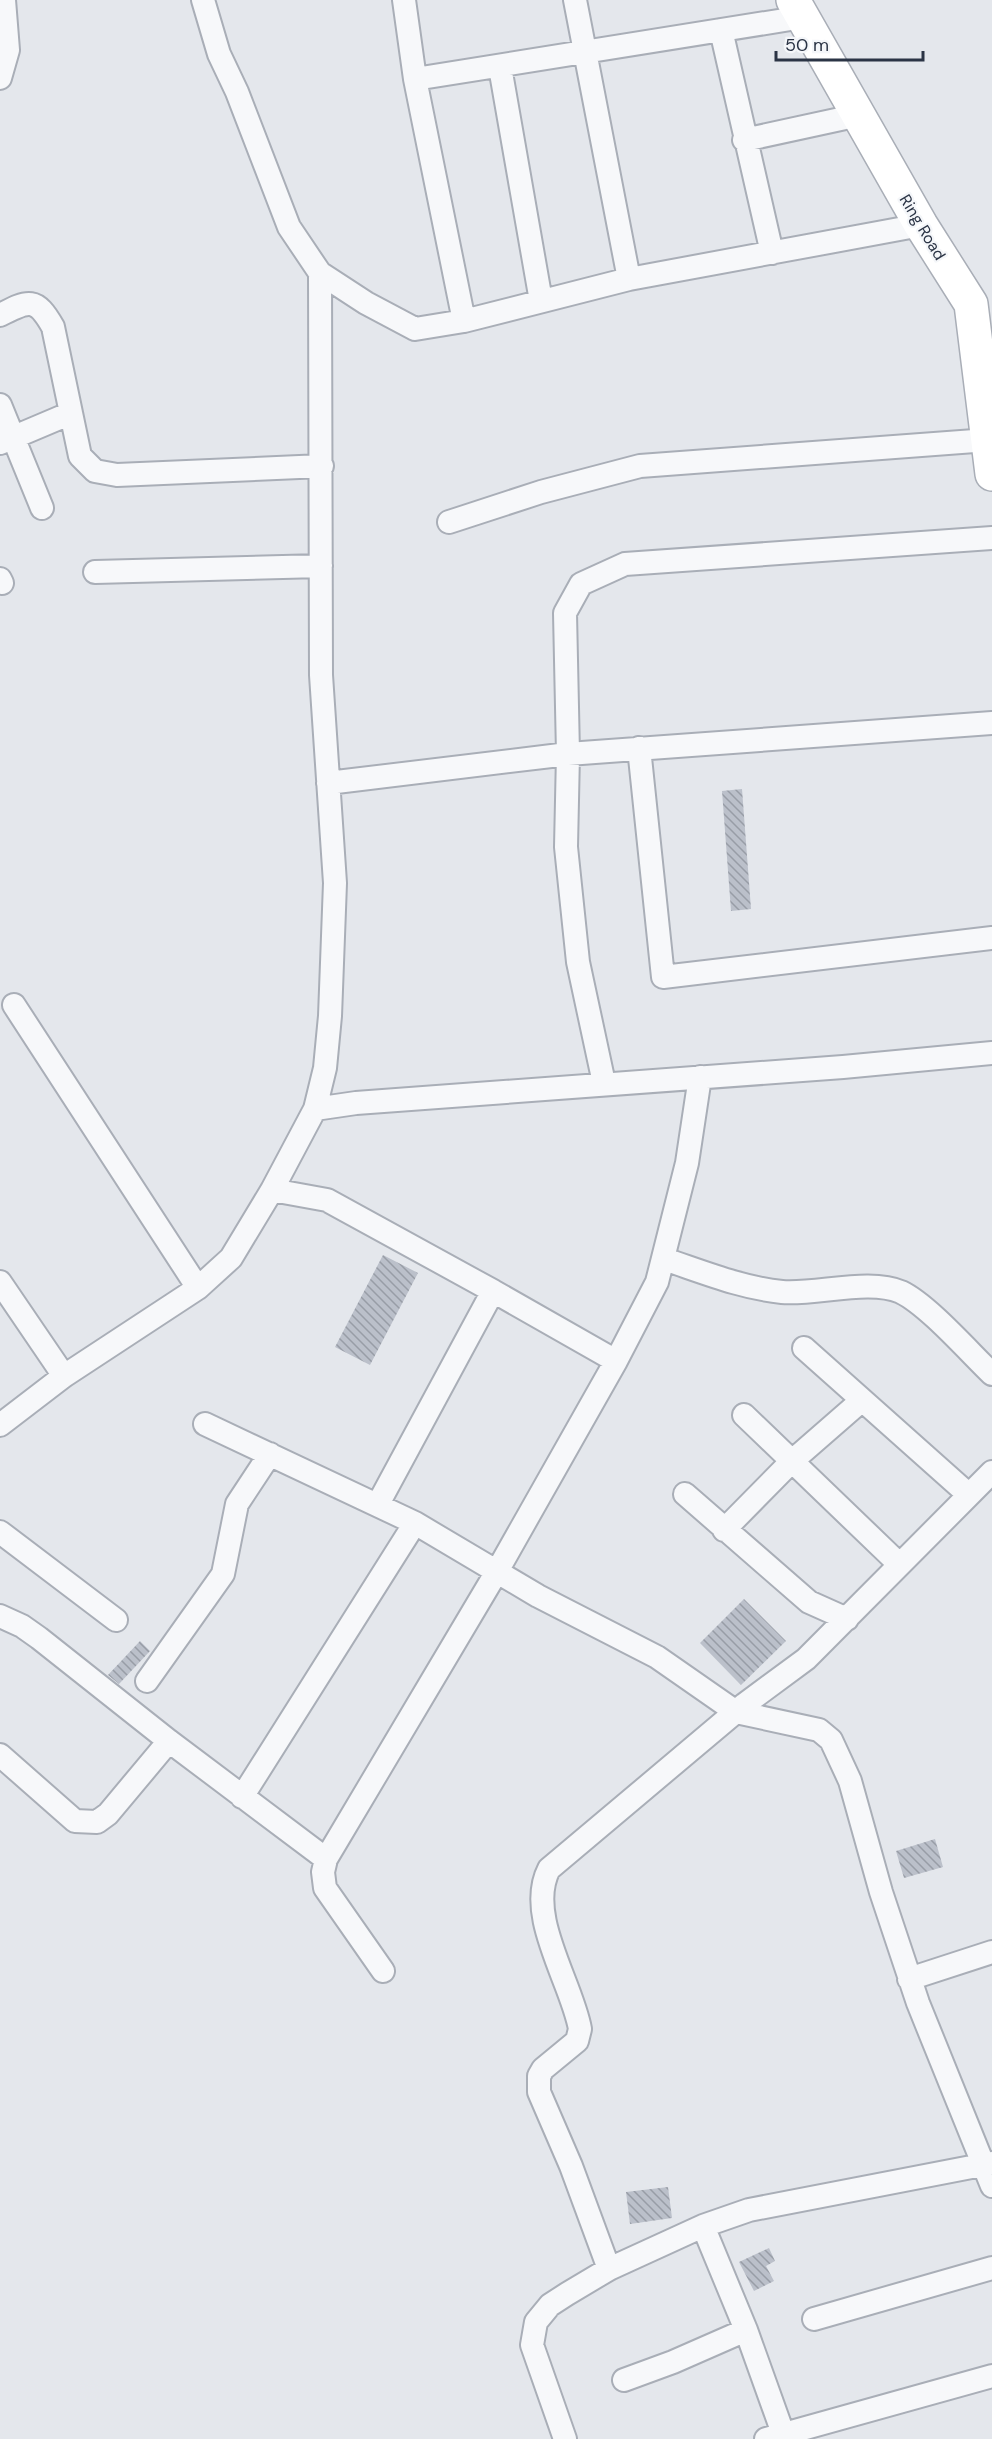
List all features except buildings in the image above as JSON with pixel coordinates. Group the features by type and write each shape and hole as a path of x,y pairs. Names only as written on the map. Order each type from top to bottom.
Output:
{"main road":[{"name":"Ring Road","path":"798,9 921,225 971,304 992,474"}],"street":[{"path":"0,78 8,50 4,0"},
{"path":"202,0 219,54 237,92 289,227 320,273 366,303 415,329 464,321 629,279 921,225"},
{"path":"404,0 415,79 464,321"},
{"path":"575,0 629,279"},
{"path":"415,79 584,54 721,30 798,9"},
{"path":"721,30 744,140 772,253"},
{"path":"500,67 541,301"},
{"path":"744,140 859,115"},
{"path":"0,1425 64,1376 198,1288 231,1258 272,1190 315,1109 325,1068 329,1026 335,883 321,675 320,273"},
{"path":"0,315 22,304 32,303 45,312 53,327 80,456 100,474 322,466"},
{"path":"0,405 8,440 42,508"},
{"path":"8,440 71,414"},
{"path":"449,522 541,492 640,466 988,440"},
{"path":"603,1083 578,962 566,847 568,754 565,614 581,584 625,564 992,538"},
{"path":"95,572 321,566"},
{"path":"328,783 568,754 992,723"},
{"path":"639,748 663,977 992,938"},
{"path":"14,1005 198,1288"},
{"path":"315,1109 356,1103 992,1053"},
{"path":"383,1971 325,1888 322,1872 326,1859 496,1573 616,1361 657,1282 687,1162 700,1077"},
{"path":"272,1190 327,1200 616,1361"},
{"path":"664,1259 740,1284 786,1292 850,1288 898,1291 923,1307 992,1374"},
{"path":"0,1282 64,1376"},
{"path":"378,1504 493,1291"},
{"path":"804,1348 969,1495"},
{"path":"724,1530 791,1462 861,1401"},
{"path":"744,1415 899,1564"},
{"path":"205,1424 415,1523 496,1573 657,1657 736,1712 819,1730 835,1745 850,1781 881,1892 909,1979 988,2163 992,2186"},
{"path":"147,1681 223,1574 237,1504 270,1454"},
{"path":"609,2269 571,2166 538,2091 539,2076 543,2069 573,2045 580,2029 544,1917 542,1896 545,1877 549,1869 736,1712 806,1659 992,1472"},
{"path":"685,1494 809,1602 847,1619"},
{"path":"242,1797 415,1523"},
{"path":"0,1532 116,1620"},
{"path":"0,1616 22,1626 39,1638 169,1741 326,1859"},
{"path":"0,1755 75,1821 97,1822 108,1814 169,1741"},
{"path":"909,1979 992,1952"},
{"path":"565,2439 532,2345 532,2334 536,2322 550,2305 609,2269 704,2226 749,2210 988,2163"},
{"path":"704,2226 746,2330 778,2437 992,2376"},
{"path":"814,2319 992,2268"},
{"path":"624,2380 673,2362 746,2330"}]}
